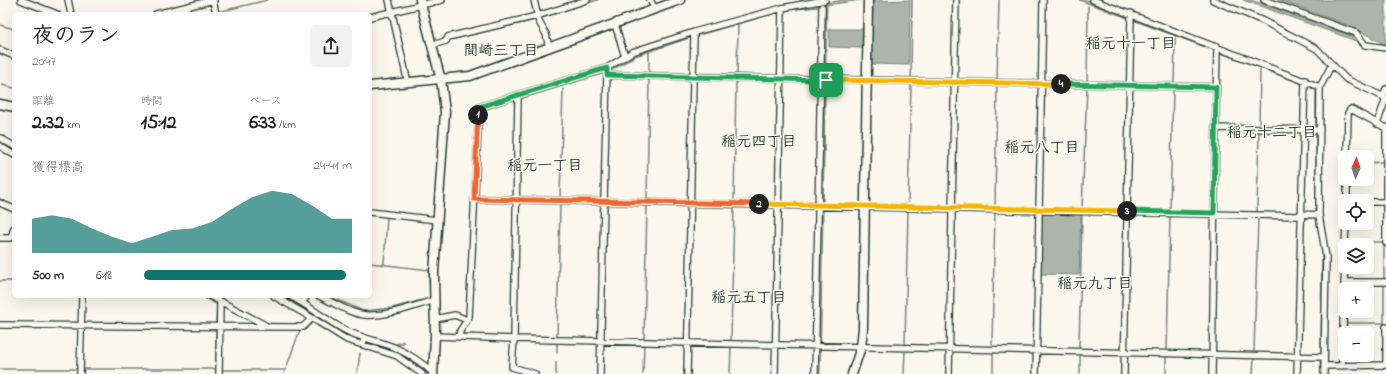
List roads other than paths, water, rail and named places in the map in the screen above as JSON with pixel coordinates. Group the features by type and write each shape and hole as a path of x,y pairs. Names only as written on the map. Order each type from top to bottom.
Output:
{"street":[{"path":"21,0 52,12"},
{"path":"68,0 71,12"},
{"path":"164,12 213,0 216,12"},
{"path":"389,0 408,83"},
{"path":"372,17 421,3 442,0"},
{"path":"534,0 538,17 546,34 549,48"},
{"path":"432,45 446,41 448,37 538,17 587,0"},
{"path":"650,0 655,9"},
{"path":"372,86 470,76 680,0"},
{"path":"600,374 607,72 632,52 799,4 825,0"},
{"path":"852,374 861,347 863,328 868,80 868,0"},
{"path":"949,374 956,0"},
{"path":"1036,374 1044,0"},
{"path":"1093,0 1304,82 1320,86"},
{"path":"1213,0 1262,21 1317,49 1346,79 1385,98"},
{"path":"1264,0 1356,33 1365,45 1386,48"},
{"path":"421,3 441,80 445,112 434,273 434,374"},
{"path":"815,374 818,346 821,206 823,80 822,7"},
{"path":"775,374 782,10"},
{"path":"1124,374 1131,16"},
{"path":"615,24 625,57"},
{"path":"687,374 694,34"},
{"path":"1212,374 1217,48"},
{"path":"0,50 12,55"},
{"path":"1324,374 1326,257 1319,215 1317,130 1320,86 1332,64"},
{"path":"459,337 460,332 469,317 479,107 607,72 694,77 1216,87"},
{"path":"1297,374 1304,82"},
{"path":"1378,124 1386,89"},
{"path":"518,96 514,339 512,367 535,374"},
{"path":"0,104 12,107"},
{"path":"1347,150 1348,113 1351,109 1386,127 1386,243"},
{"path":"1215,128 1317,130"},
{"path":"0,138 12,145"},
{"path":"0,146 12,153"},
{"path":"474,199 1319,215"},
{"path":"1374,202 1386,202"},
{"path":"0,203 12,209"},
{"path":"372,212 437,220"},
{"path":"0,238 11,238 12,235"},
{"path":"1344,274 1344,282"},
{"path":"1374,282 1386,282"},
{"path":"80,374 82,298"},
{"path":"213,298 266,326"},
{"path":"277,298 347,340 396,348 427,367 434,374"},
{"path":"295,298 304,302 334,324 363,342 397,356 422,374"},
{"path":"304,302 306,298"},
{"path":"330,299 350,310 365,315 393,312 435,300"},
{"path":"219,374 220,301"},
{"path":"435,319 455,315 467,320"},
{"path":"0,325 304,327 312,318"},
{"path":"1342,366 1343,318"},
{"path":"1324,366 1386,365 1386,326"},
{"path":"435,336 861,347 1212,353 1324,357"}],"waterway":[{"path":"218,12 267,0"},
{"path":"911,79 912,0"},
{"path":"997,79 999,0"},
{"path":"1087,82 1088,6"},
{"path":"0,25 12,28"},
{"path":"737,74 738,25"},
{"path":"1174,84 1175,38"},
{"path":"649,51 649,73"},
{"path":"1259,126 1260,70"},
{"path":"647,199 649,78"},
{"path":"734,201 736,81"},
{"path":"908,205 911,83"},
{"path":"2,85 12,88"},
{"path":"995,207 997,85"},
{"path":"1082,209 1087,87"},
{"path":"1170,209 1173,88"},
{"path":"560,197 563,89"},
{"path":"1316,92 1316,128"},
{"path":"481,111 515,99"},
{"path":"1257,211 1259,132"},
{"path":"1316,132 1316,210"},
{"path":"1374,163 1383,162"},
{"path":"0,199 9,204"},
{"path":"557,337 560,204"},
{"path":"644,339 647,205"},
{"path":"731,340 734,207"},
{"path":"905,344 908,210"},
{"path":"992,344 995,212"},
{"path":"1079,349 1082,213"},
{"path":"1167,350 1170,216"},
{"path":"384,264 387,217"},
{"path":"1316,217 1321,243"},
{"path":"1254,351 1258,218"},
{"path":"1374,242 1384,242"},
{"path":"1384,244 1384,279"},
{"path":"1321,354 1322,250"},
{"path":"333,298 363,311 392,308 430,298 429,270 372,263"},
{"path":"0,281 12,281"},
{"path":"1384,284 1384,326"},
{"path":"205,298 217,304 216,323"},
{"path":"1346,323 1384,323"},
{"path":"216,327 216,368"},
{"path":"284,374 300,330"},
{"path":"557,343 557,353"},
{"path":"643,374 644,344"},
{"path":"730,374 731,346"},
{"path":"904,374 905,350"},
{"path":"993,352 993,374"},
{"path":"357,374 360,353"},
{"path":"1080,353 1080,374"},
{"path":"1166,357 1166,374"},
{"path":"1253,374 1254,358"},
{"path":"1320,358 1321,374"},
{"path":"556,362 556,374"},
{"path":"0,369 77,369"},
{"path":"84,369 216,369"},
{"path":"222,370 286,370"}],"district":[{"name":"稲元十一丁目","path":"1131,43"},
{"name":"間崎三丁目","path":"501,50"},
{"name":"稲元十二丁目","path":"1272,132"},
{"name":"稲元四丁目","path":"759,141"},
{"name":"稲元八丁目","path":"1042,147"},
{"name":"稲元一丁目","path":"545,165"},
{"name":"稲元九丁目","path":"1095,283"},
{"name":"稲元五丁目","path":"749,297"}]}
